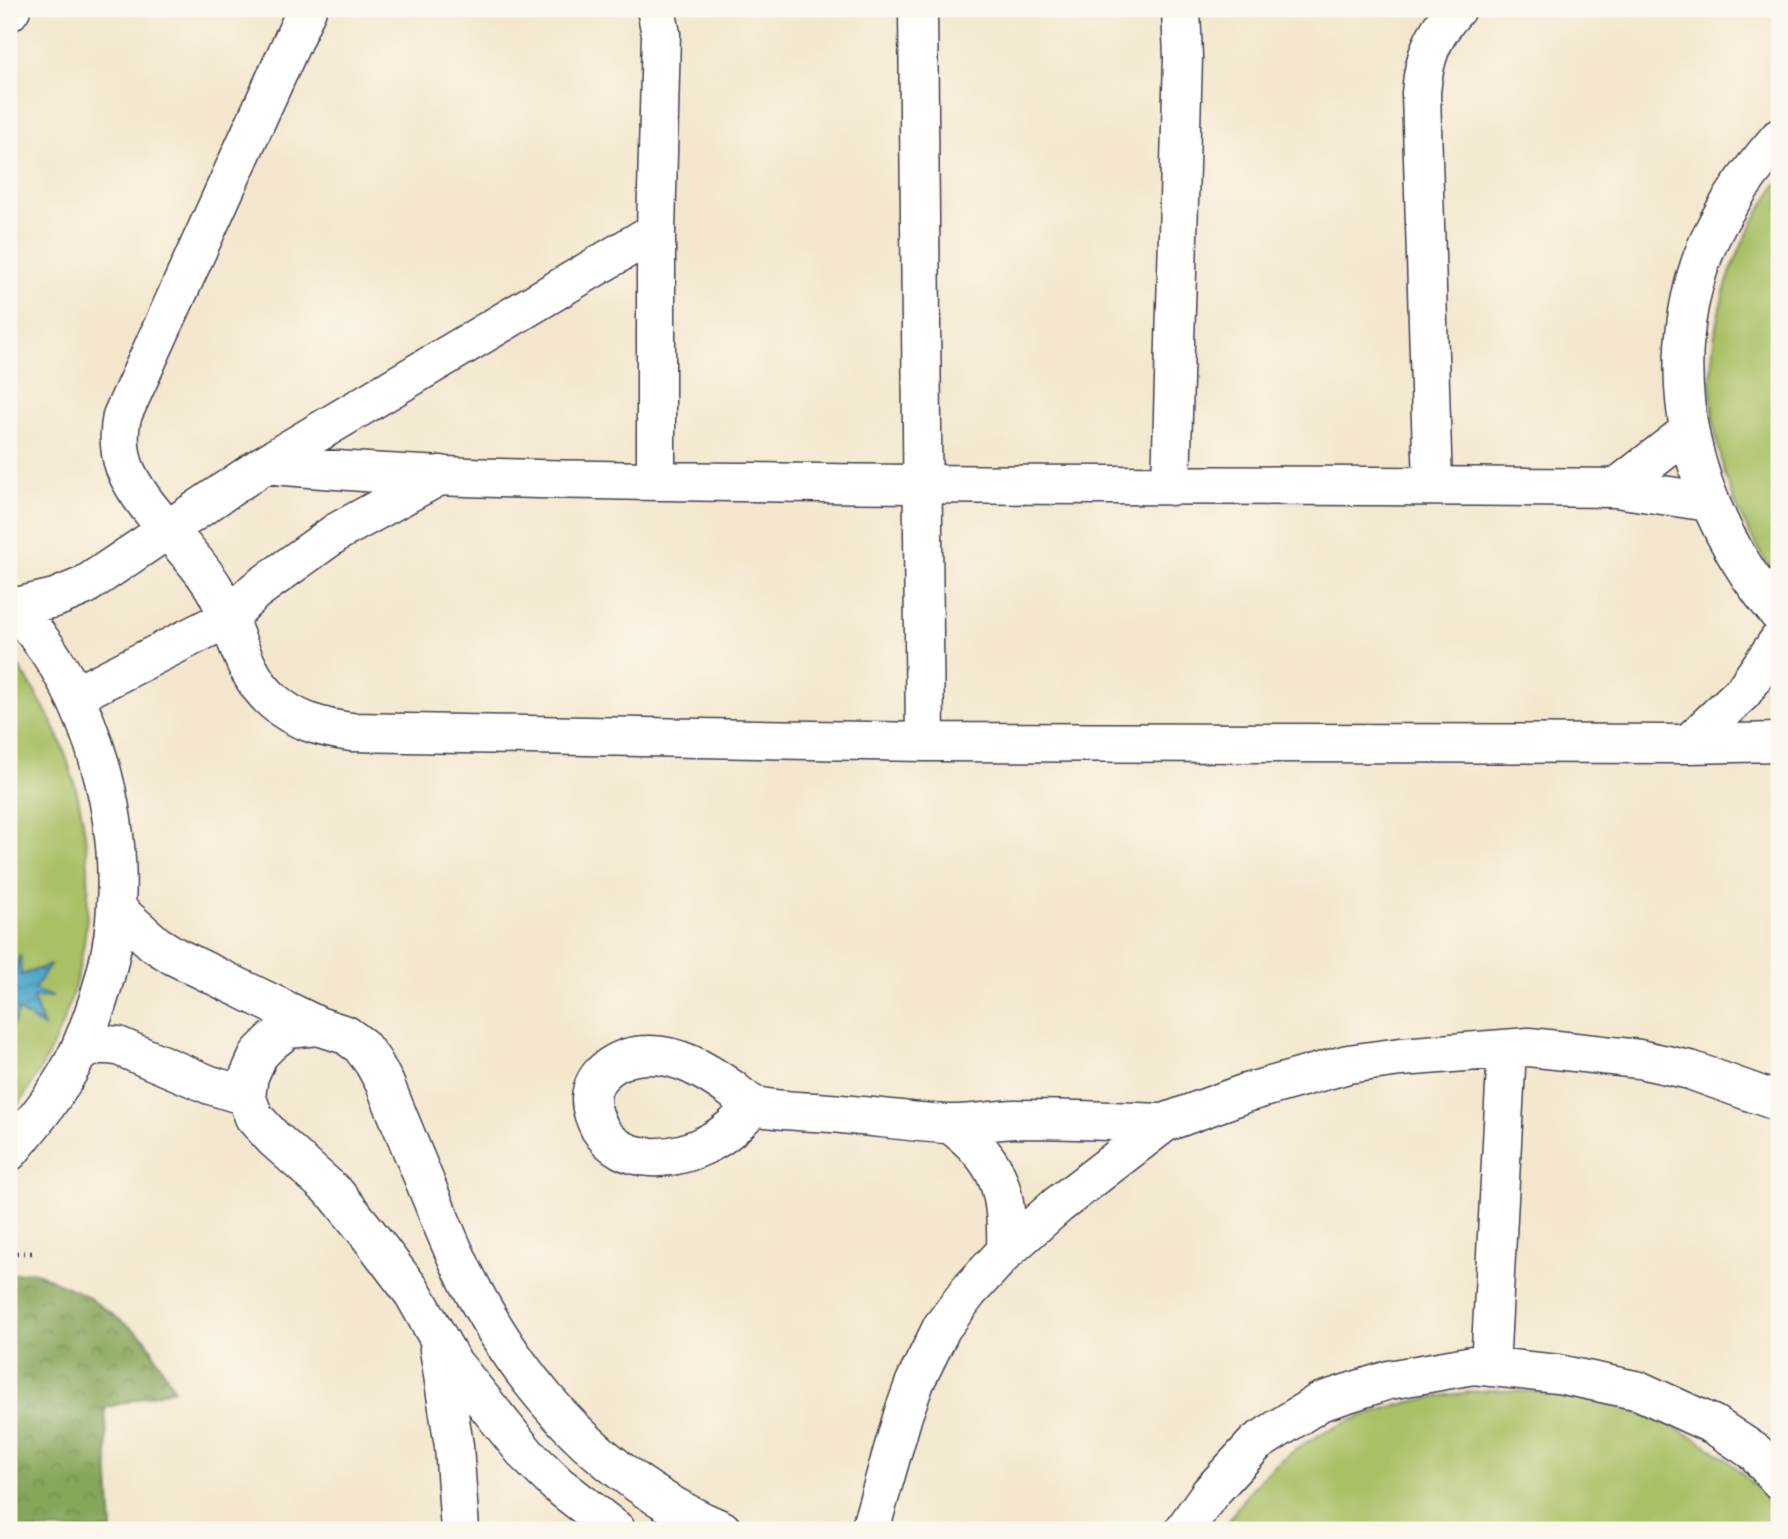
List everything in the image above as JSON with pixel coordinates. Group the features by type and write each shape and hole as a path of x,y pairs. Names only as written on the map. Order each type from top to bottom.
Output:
{"street":[{"path":"307,9 122,416 118,433 126,471 215,589 243,660 261,689 274,702 304,722 326,729 351,732 925,742 1779,742"},
{"path":"656,9 661,34 656,231 656,481"},
{"path":"918,9 925,742"},
{"path":"1171,486 1183,57 1181,9"},
{"path":"1433,486 1421,93 1423,68 1431,45 1440,27 1456,9"},
{"path":"1779,138 1749,173 1706,247 1693,291 1686,337 1684,384 1689,430 1697,467 1709,502 1738,561 1779,614"},
{"path":"9,1152 42,1113 78,1053 104,982 116,909 115,836 101,764 74,696 56,665 11,606 55,598 84,586 265,464 656,231"},
{"path":"1616,488 1689,430"},
{"path":"265,464 441,475 656,481 1616,488 1709,502"},
{"path":"74,696 228,618 255,591 337,532 441,475"},
{"path":"1688,744 1743,692 1779,640"},
{"path":"116,909 155,944 174,956 318,1026 346,1035 360,1046 385,1084 465,1275 512,1355 539,1391 597,1453 624,1476 656,1498 723,1530"},
{"path":"318,1026 288,1029 259,1054 246,1096 254,1117 274,1139 336,1194 366,1231 413,1293 437,1340 471,1387 527,1455 558,1485 616,1530"},
{"path":"78,1053 99,1044 118,1046 210,1085 246,1096"},
{"path":"870,1530 895,1441 919,1373 942,1327 969,1291 1006,1251 1058,1205 1164,1123 1246,1093 1348,1064 1529,1047 1639,1059 1690,1070 1779,1102"},
{"path":"1490,1367 1507,1049"},
{"path":"754,1106 950,1124 1048,1119 1164,1123"},
{"path":"950,1124 972,1140 987,1159 997,1180 1006,1206 1006,1251"},
{"path":"437,1340 454,1446 460,1530"},
{"path":"1184,1530 1210,1493 1256,1443 1320,1402 1389,1380 1473,1365 1558,1374 1640,1391 1714,1425 1756,1453 1779,1480"}],"path":[{"path":"9,1253 32,1254"}],"green space":[{"path":"1779,181 1779,580 1749,532 1728,482 1715,431 1711,380 1716,330 1729,279 1750,229"},
{"path":"17,664 55,728 75,787 85,836 88,885 85,935 75,983 60,1030 37,1075 9,1117 9,682"},
{"path":"32,1271 85,1295 145,1338 174,1389 105,1408 112,1530 9,1530 9,1275"},
{"path":"1490,1390 1526,1391 1598,1401 1633,1410 1666,1423 1727,1460 1754,1485 1774,1511 1779,1530 1224,1530 1246,1496 1273,1468 1303,1445 1338,1426 1374,1412 1412,1402"}],"water":[{"path":"20,955 21,975 50,965 34,990 53,997 33,998 44,1027 18,1011 11,1030 9,971 14,974"}]}
